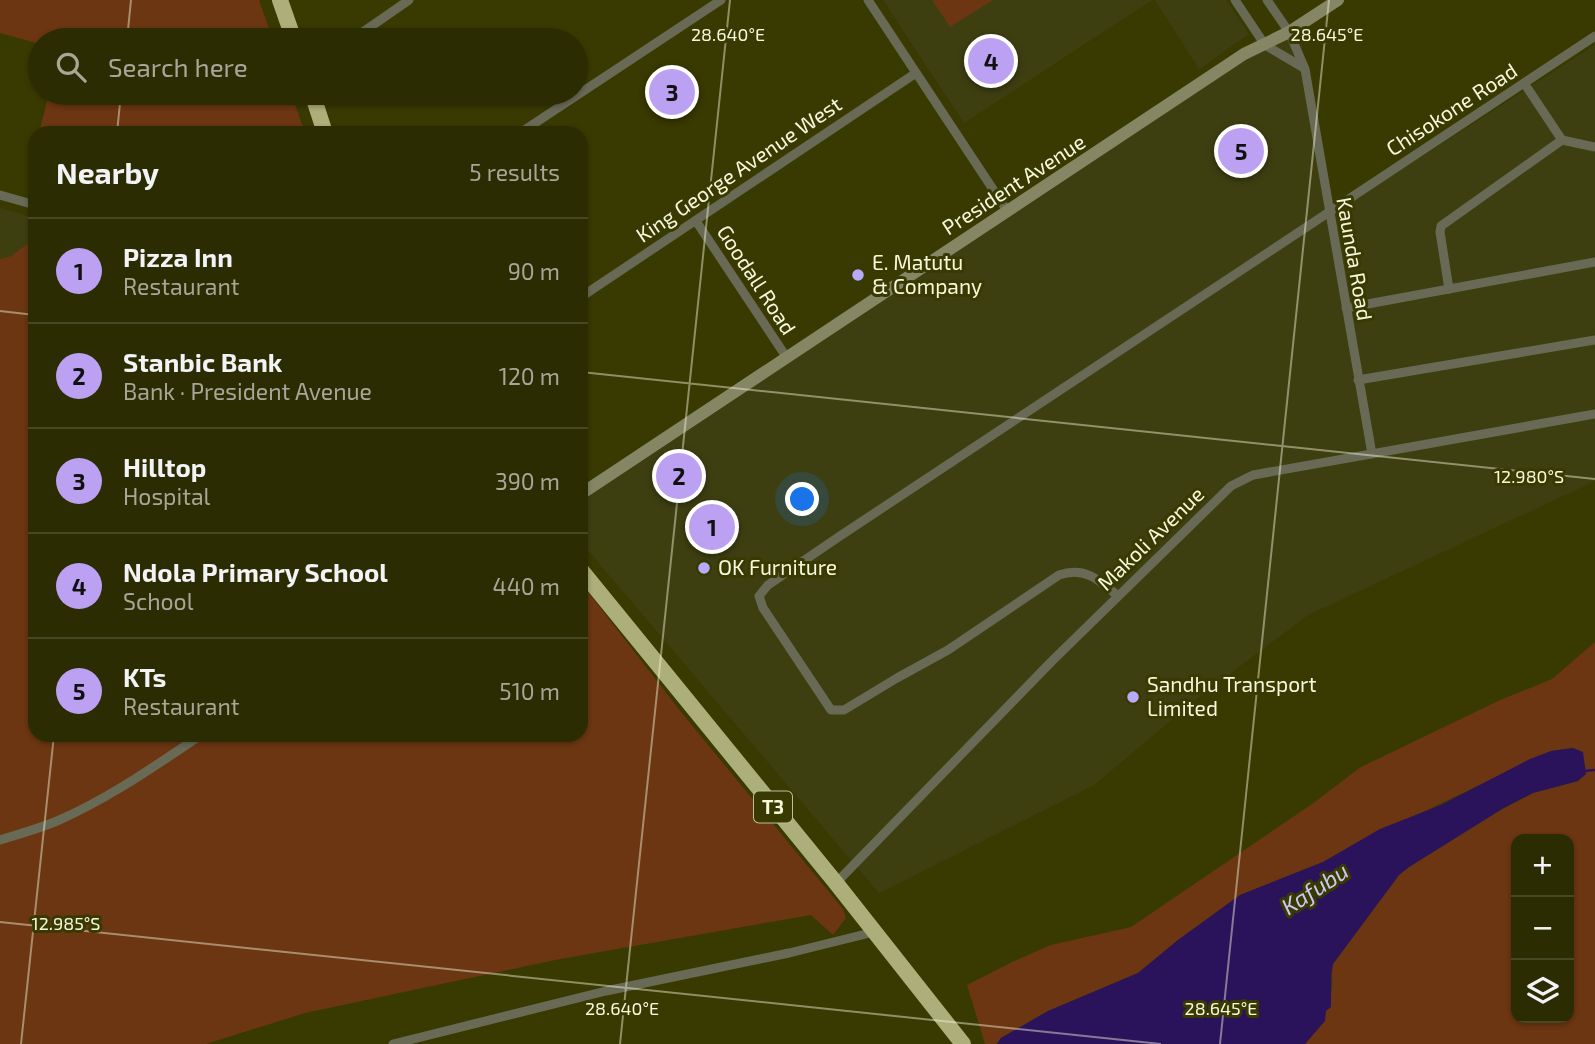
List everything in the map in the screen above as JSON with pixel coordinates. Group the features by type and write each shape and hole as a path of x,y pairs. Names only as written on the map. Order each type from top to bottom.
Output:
{"highway":[{"path":"280,0 290,28"},
{"path":"316,105 323,126"},
{"name":"T3","path":"588,579 964,1044"}],"main road":[{"name":"President Avenue","path":"1287,29 1324,0"},
{"name":"President Avenue","path":"588,489 1261,44 1338,0"}],"street":[{"path":"369,28 409,0"},
{"path":"588,88 721,0"},
{"path":"868,0 1008,212"},
{"path":"1235,0 1261,44 1305,69"},
{"name":"Kaunda Road","path":"1267,0 1287,29 1305,69 1371,454"},
{"name":"Chisokone Road","path":"1118,596 1096,577 1086,573 1077,571 1059,575 948,650 838,712 831,710 763,608 759,596 768,584 1595,36"},
{"name":"King George Avenue West","path":"588,292 916,73"},
{"path":"1524,83 1562,140 1595,147"},
{"path":"531,126 562,105"},
{"path":"1449,289 1441,226 1562,140"},
{"path":"0,195 28,203"},
{"name":"Goodall Road","path":"696,220 787,358"},
{"path":"1346,308 1595,262"},
{"path":"1358,380 1595,340"},
{"name":"Makoli Avenue","path":"836,883 1230,486 1254,475 1595,414"},
{"path":"0,840 77,812 190,742"},
{"path":"393,1044 430,1040 606,991 789,953 874,932"}],"shaded area":[{"path":"0,0 259,0 269,28 28,28 28,41 0,33"},
{"path":"883,0 1152,0 964,123"},
{"path":"932,0 993,0 950,27"},
{"path":"1155,0 1226,0 1249,34 1199,69"},
{"path":"1298,25 1334,213 1595,45 1595,481 1308,615 1200,696 1094,785 879,893 588,550 588,494"},
{"path":"46,105 295,105 303,126 41,126"},
{"path":"0,208 28,216 28,243 11,256 0,259"},
{"path":"28,243 28,742 588,742 588,592 681,712 843,909 846,918 833,935 811,915 560,959 305,1013 206,1044 0,1044 0,259 11,256"},
{"path":"1595,642 1595,1044 1305,1044 1319,1024 1329,1002 1333,964 1399,875 1502,809 1533,793 1578,781 1573,748 1551,751 1323,862 1240,895 1138,973 1048,1011 1001,1038 997,1044 985,1044 967,985 1051,945 1131,927 1312,804 1361,767 1498,701 1552,679"}],"water":[{"path":"1573,748 1583,752 1586,774 1578,781 1533,793 1502,809 1399,875 1333,964 1331,1007 1326,1011 1325,1021 1305,1044 997,1044 1001,1038 1048,1011 1138,973 1240,895 1323,862 1380,829 1441,805 1530,759 1551,751"}],"waterway":[{"name":"Kafubu","path":"1584,771 1595,770"}],"place":[{"name":"Ndola Primary School","path":"991,61"},
{"name":"Hilltop","path":"672,92"},
{"name":"KTs","path":"1241,151"},
{"name":"E. Matutu & Company","path":"858,275"},
{"name":"Stanbic Bank","path":"679,476"},
{"name":"Pizza Inn","path":"712,527"},
{"name":"OK Furniture","path":"704,568"},
{"name":"Sandhu Transport Limited","path":"1133,697"}]}
